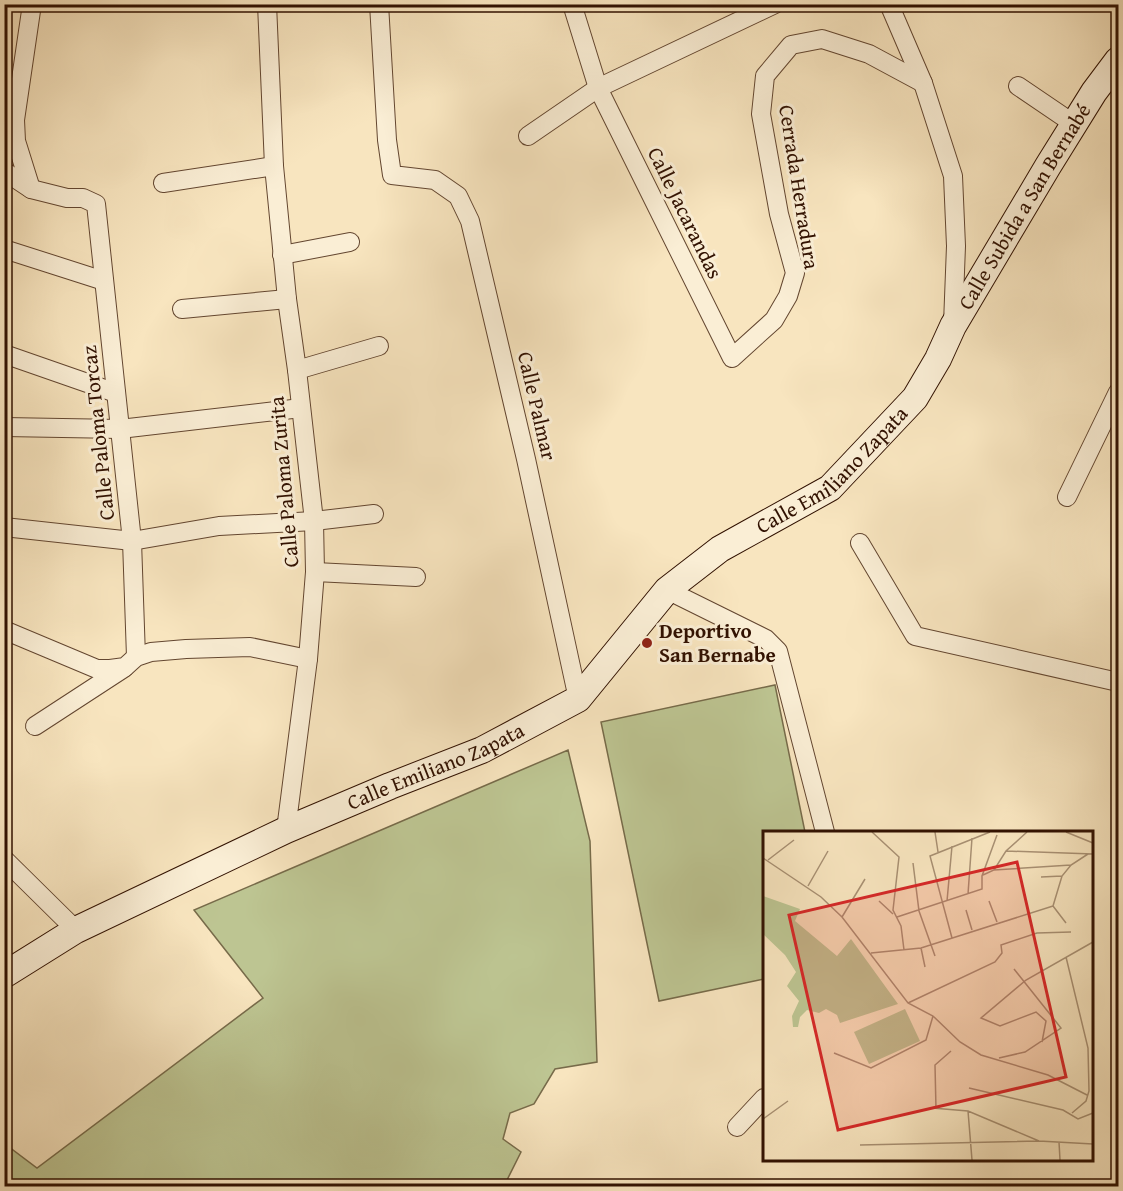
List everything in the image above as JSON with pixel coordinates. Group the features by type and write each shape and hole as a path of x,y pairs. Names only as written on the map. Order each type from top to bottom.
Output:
{"street":[{"path":"31,189 10,115 32,4"},
{"name":"Calle Paloma Zurita","path":"267,4 274,166 282,255 314,521 315,572 308,659 286,830"},
{"name":"Calle Palmar","path":"379,4 387,140 393,175 435,180 458,196 470,221 526,459 578,699"},
{"name":"Calle Jacarandas","path":"572,4 598,88 732,358"},
{"path":"528,136 598,88 775,4"},
{"path":"889,4 923,83 953,176 956,246 953,326"},
{"name":"Cerrada Herradura","path":"732,358 774,320 788,296 795,273 779,214 761,114 765,76 791,45 822,39 869,54 923,83"},
{"name":"Calle Subida a San Bernabé","path":"953,326 1074,124 1094,92 1119,60"},
{"path":"1018,86 1074,124"},
{"path":"163,183 274,166"},
{"path":"4,171 31,189"},
{"name":"Calle Paloma Torcaz","path":"31,189 67,198 83,198 96,204 132,541 131,662"},
{"path":"282,255 350,242"},
{"path":"4,249 104,281"},
{"path":"182,309 287,299"},
{"name":"Calle Emiliano Zapata","path":"4,975 76,930 286,830 483,750 578,699 667,590 720,549 830,488 915,398 938,359 953,326"},
{"path":"297,370 379,346"},
{"path":"4,354 116,393"},
{"path":"1067,497 1119,392"},
{"path":"4,427 120,429 301,408"},
{"path":"4,527 132,541 219,526 314,521 374,514"},
{"path":"860,543 915,636 1119,682"},
{"path":"315,572 416,577"},
{"path":"667,590 766,639 778,651 825,831"},
{"path":"4,630 97,669 110,669 131,662"},
{"path":"35,726 131,662 151,652 250,647 308,659"},
{"path":"4,859 76,930"},
{"path":"737,1127 763,1100"}],"green space":[{"path":"775,685 805,831 763,831 763,979 659,1001 601,722"},
{"path":"568,750 590,841 597,1062 555,1069 534,1104 510,1113 503,1139 521,1152 504,1186 5,1186 5,1144 37,1168 263,998 194,910"}],"place":[{"name":"Deportivo San Bernabe","path":"647,643"}]}
